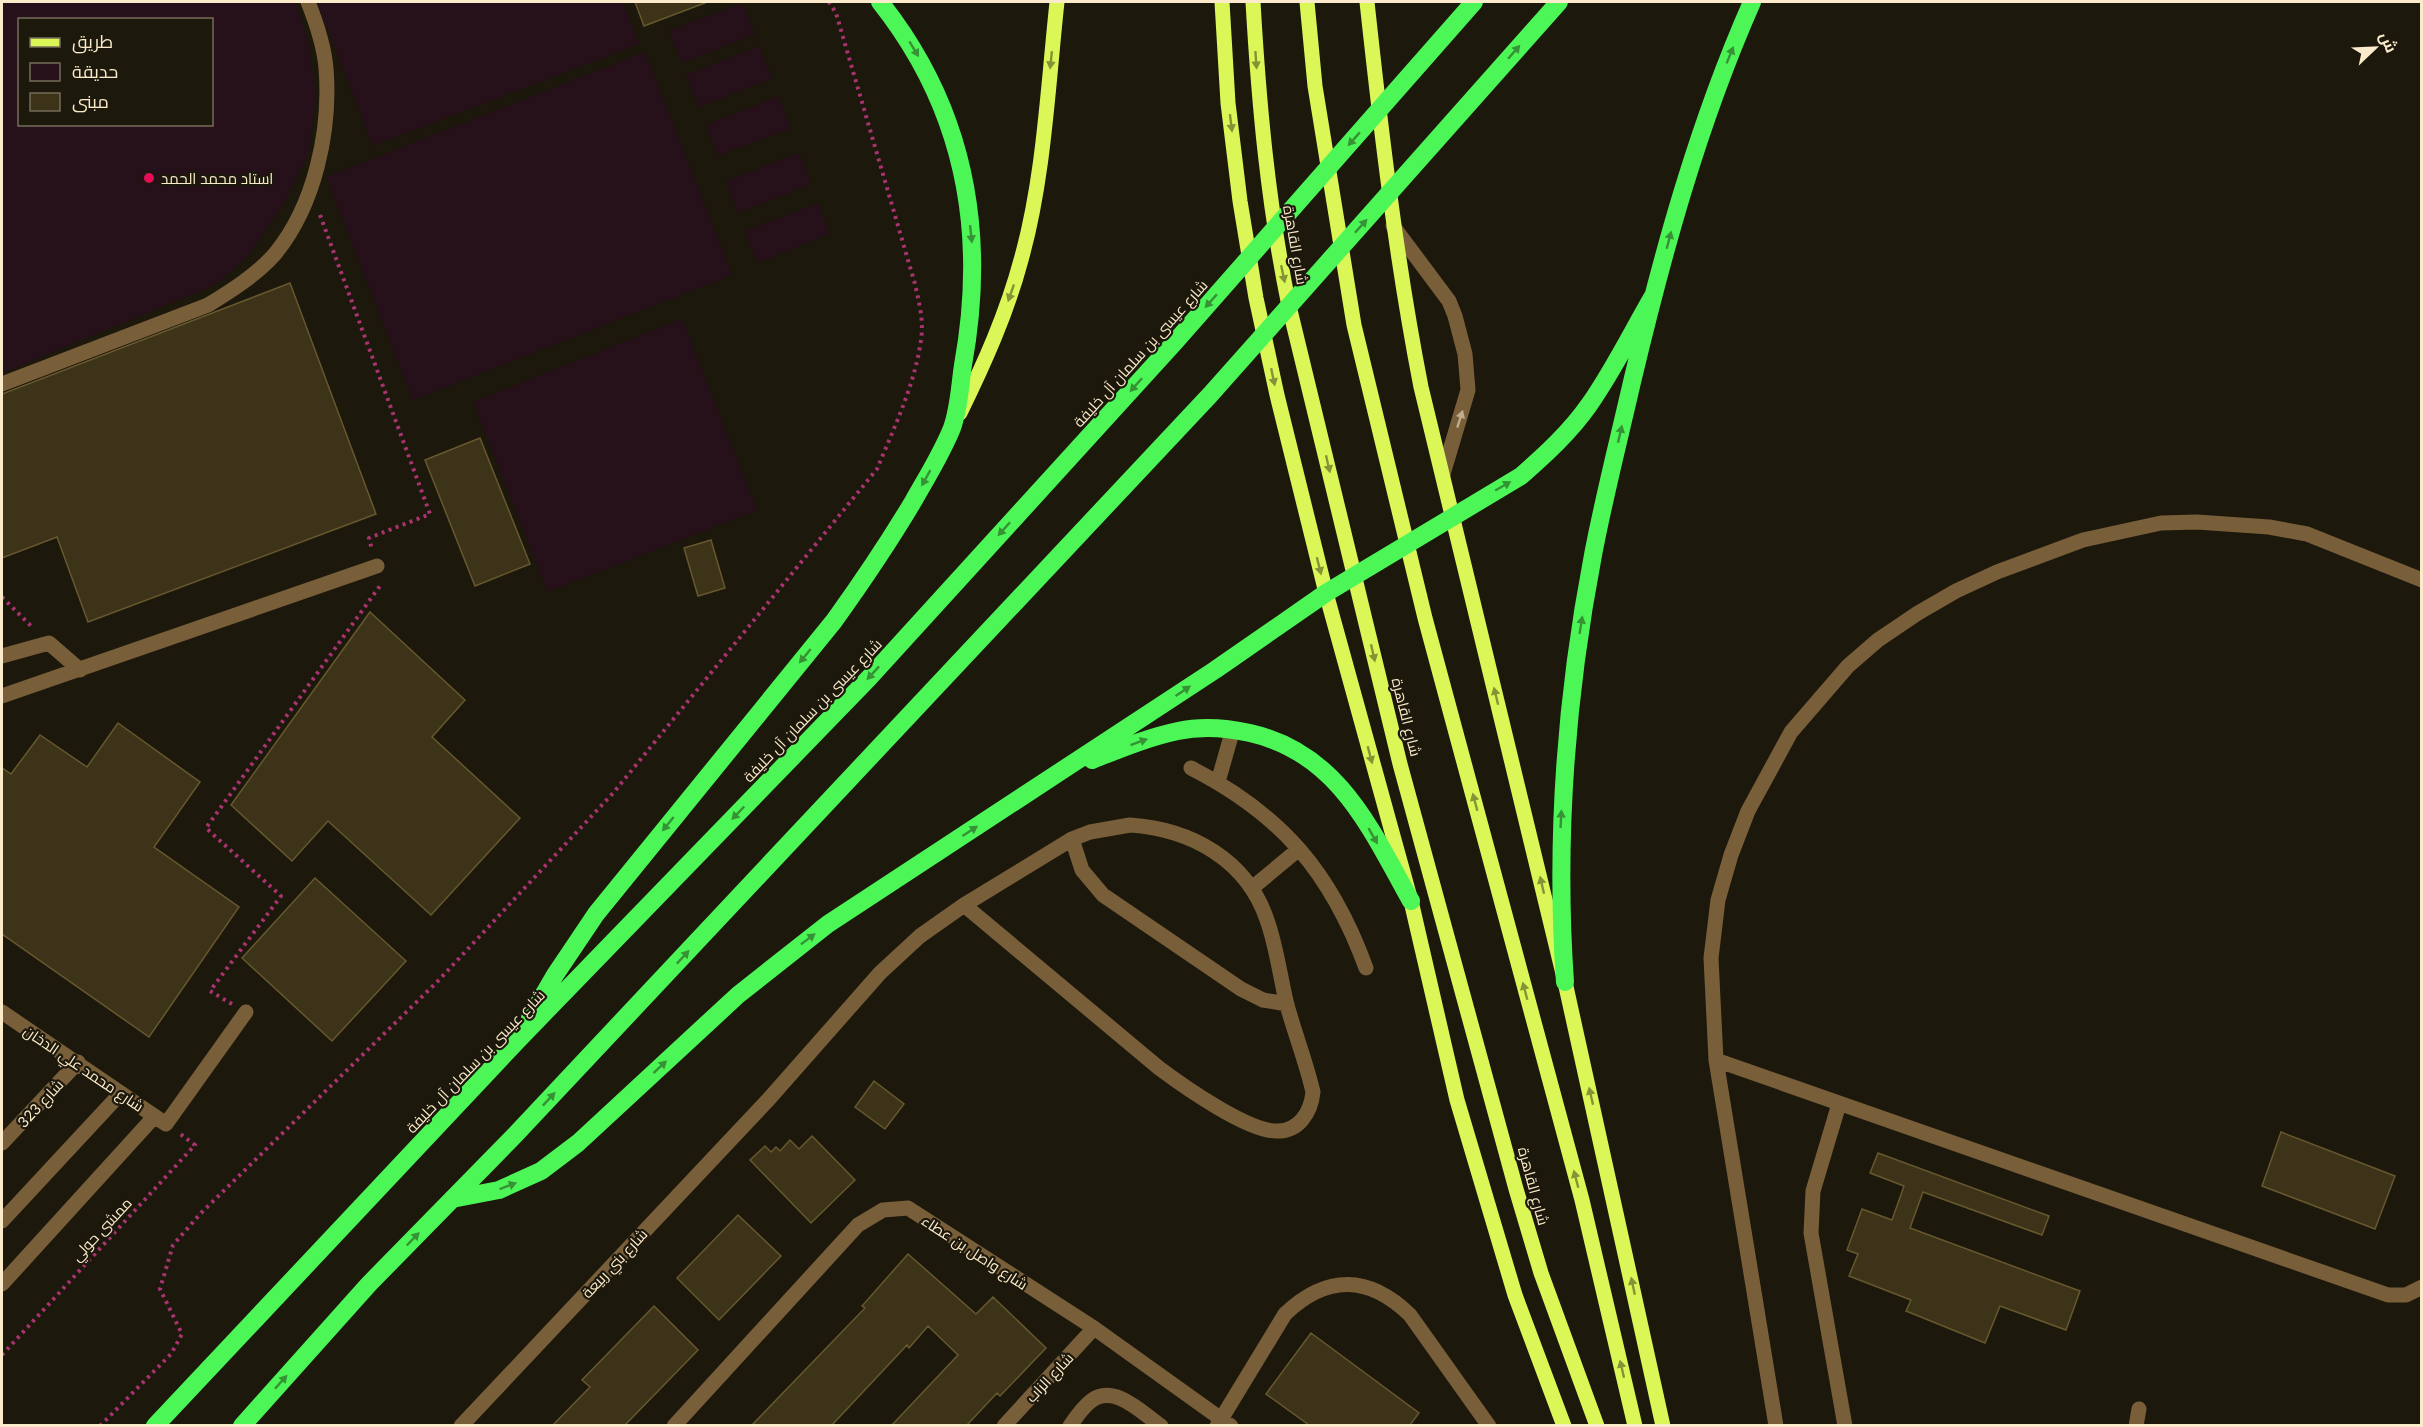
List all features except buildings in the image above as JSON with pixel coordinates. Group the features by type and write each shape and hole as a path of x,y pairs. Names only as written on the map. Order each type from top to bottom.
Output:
{"highway":[{"path":"519,1040 555,975 596,914 834,621 857,589 923,484 953,426 970,329 974,284 972,240 963,171 936,90 899,25 880,2"},
{"name":"شارع عيسى بن سلمان آل خليفة","path":"155,1425 519,1040 868,678 1175,342 1474,2"},
{"path":"242,1425 369,1284 516,1135 1210,395 1559,2"},
{"path":"1565,982 1561,919 1561,823 1575,662 1604,501 1653,296 1694,154 1719,82 1752,2"},
{"path":"452,1199 499,1190 542,1171 560,1158 738,995 778,962 863,901 1326,594 1521,476 1570,430 1590,404 1653,296"},
{"path":"1065,769 1180,730 1233,729 1284,744 1328,774 1347,793 1411,901"}],"main road":[{"path":"953,426 990,347 1022,259 1035,195 1057,2"},
{"path":"1222,2 1230,114 1240,201 1256,298 1277,395 1326,594 1411,901 1457,1100 1515,1295 1564,1425"},
{"name":"شارع القاهرة","path":"1253,2 1260,119 1277,244 1289,306 1400,764 1527,1228 1597,1425"},
{"path":"1307,2 1315,86 1354,325 1425,618 1582,1200 1635,1425"},
{"path":"1368,2 1382,145 1393,226 1414,353 1443,474 1448,519 1565,982 1663,1425"}],"street":[{"path":"2,384 208,305 235,289 273,255 294,225 310,189 326,117 326,67 316,22 308,2"},
{"path":"1393,226 1449,301 1465,354 1468,390 1443,474"},
{"path":"1776,1425 1716,1060 1711,958 1717,912 1731,855 1748,811 1791,732 1848,666 1878,640 1918,613 1986,576 2083,540 2161,524 2197,522 2269,527 2307,534 2421,580"},
{"path":"2,696 377,566"},
{"path":"2,656 49,643 80,670"},
{"path":"1218,782 1233,729"},
{"path":"1191,768 1218,782 1262,812 1299,849 1321,875 1339,904 1366,968"},
{"name":"شارع بني ربيعة","path":"461,1425 768,1100 886,967 920,936 964,905 1072,839 1090,832 1130,825 1170,831 1189,837 1224,858 1252,888 1269,927 1287,1004 1313,1092 1312,1104 1307,1115 1299,1124 1288,1129 1276,1131 1264,1129 1236,1117 1183,1086 964,905"},
{"path":"1072,839 1082,870 1103,895 1241,989 1263,1000 1287,1004"},
{"path":"1252,888 1299,849"},
{"name":"شارع محمد علي الدخان","path":"2,1012 160,1120"},
{"path":"2,1284 160,1120 246,1012"},
{"path":"1716,1060 2388,1295 2406,1295 2421,1287"},
{"name":"شارع 323","path":"2,1143 78,1062"},
{"path":"2,1221 121,1093"},
{"path":"1839,1104 1813,1191 1811,1233 1845,1425"},
{"name":"شارع واصل بن عطاء","path":"674,1425 858,1225 883,1210 908,1208 1094,1328 1224,1423 1286,1314 1300,1300 1318,1289 1338,1284 1358,1284 1378,1290 1395,1300 1410,1315 1489,1425"},
{"name":"شارع الزاب","path":"1004,1425 1094,1328"},
{"path":"1070,1425 1092,1400 1107,1395 1123,1399 1161,1425"},
{"path":"2136,1425 2139,1409"}],"path":[{"path":"100,1425 171,1354 182,1334 160,1289 173,1245 201,1213 438,981 614,792 877,469 906,396 921,339 921,314 836,13 829,2"},
{"path":"246,1012 210,992 281,896 206,828 383,584 369,538 430,514 310,189"},
{"path":"2,597 49,643"},
{"name":"ممشى حولي","path":"2,1355 195,1145 160,1120"}],"green space":[{"name":"استاد محمد الحمد","path":"2,2 295,2 308,41 316,98 308,154 284,203 248,256 215,285 2,373"},
{"path":"317,2 623,2 639,44 373,146"},
{"path":"742,3 755,34 682,63 669,31"},
{"path":"759,46 772,78 699,107 686,75"},
{"path":"645,52 732,275 413,400 326,177"},
{"path":"778,96 791,128 718,156 706,125"},
{"path":"799,153 811,184 738,213 726,181"},
{"path":"818,203 830,234 757,263 745,231"},
{"path":"682,319 757,510 548,592 473,402"}],"place":[{"name":"استاد محمد الحمد","path":"149,178"}]}
